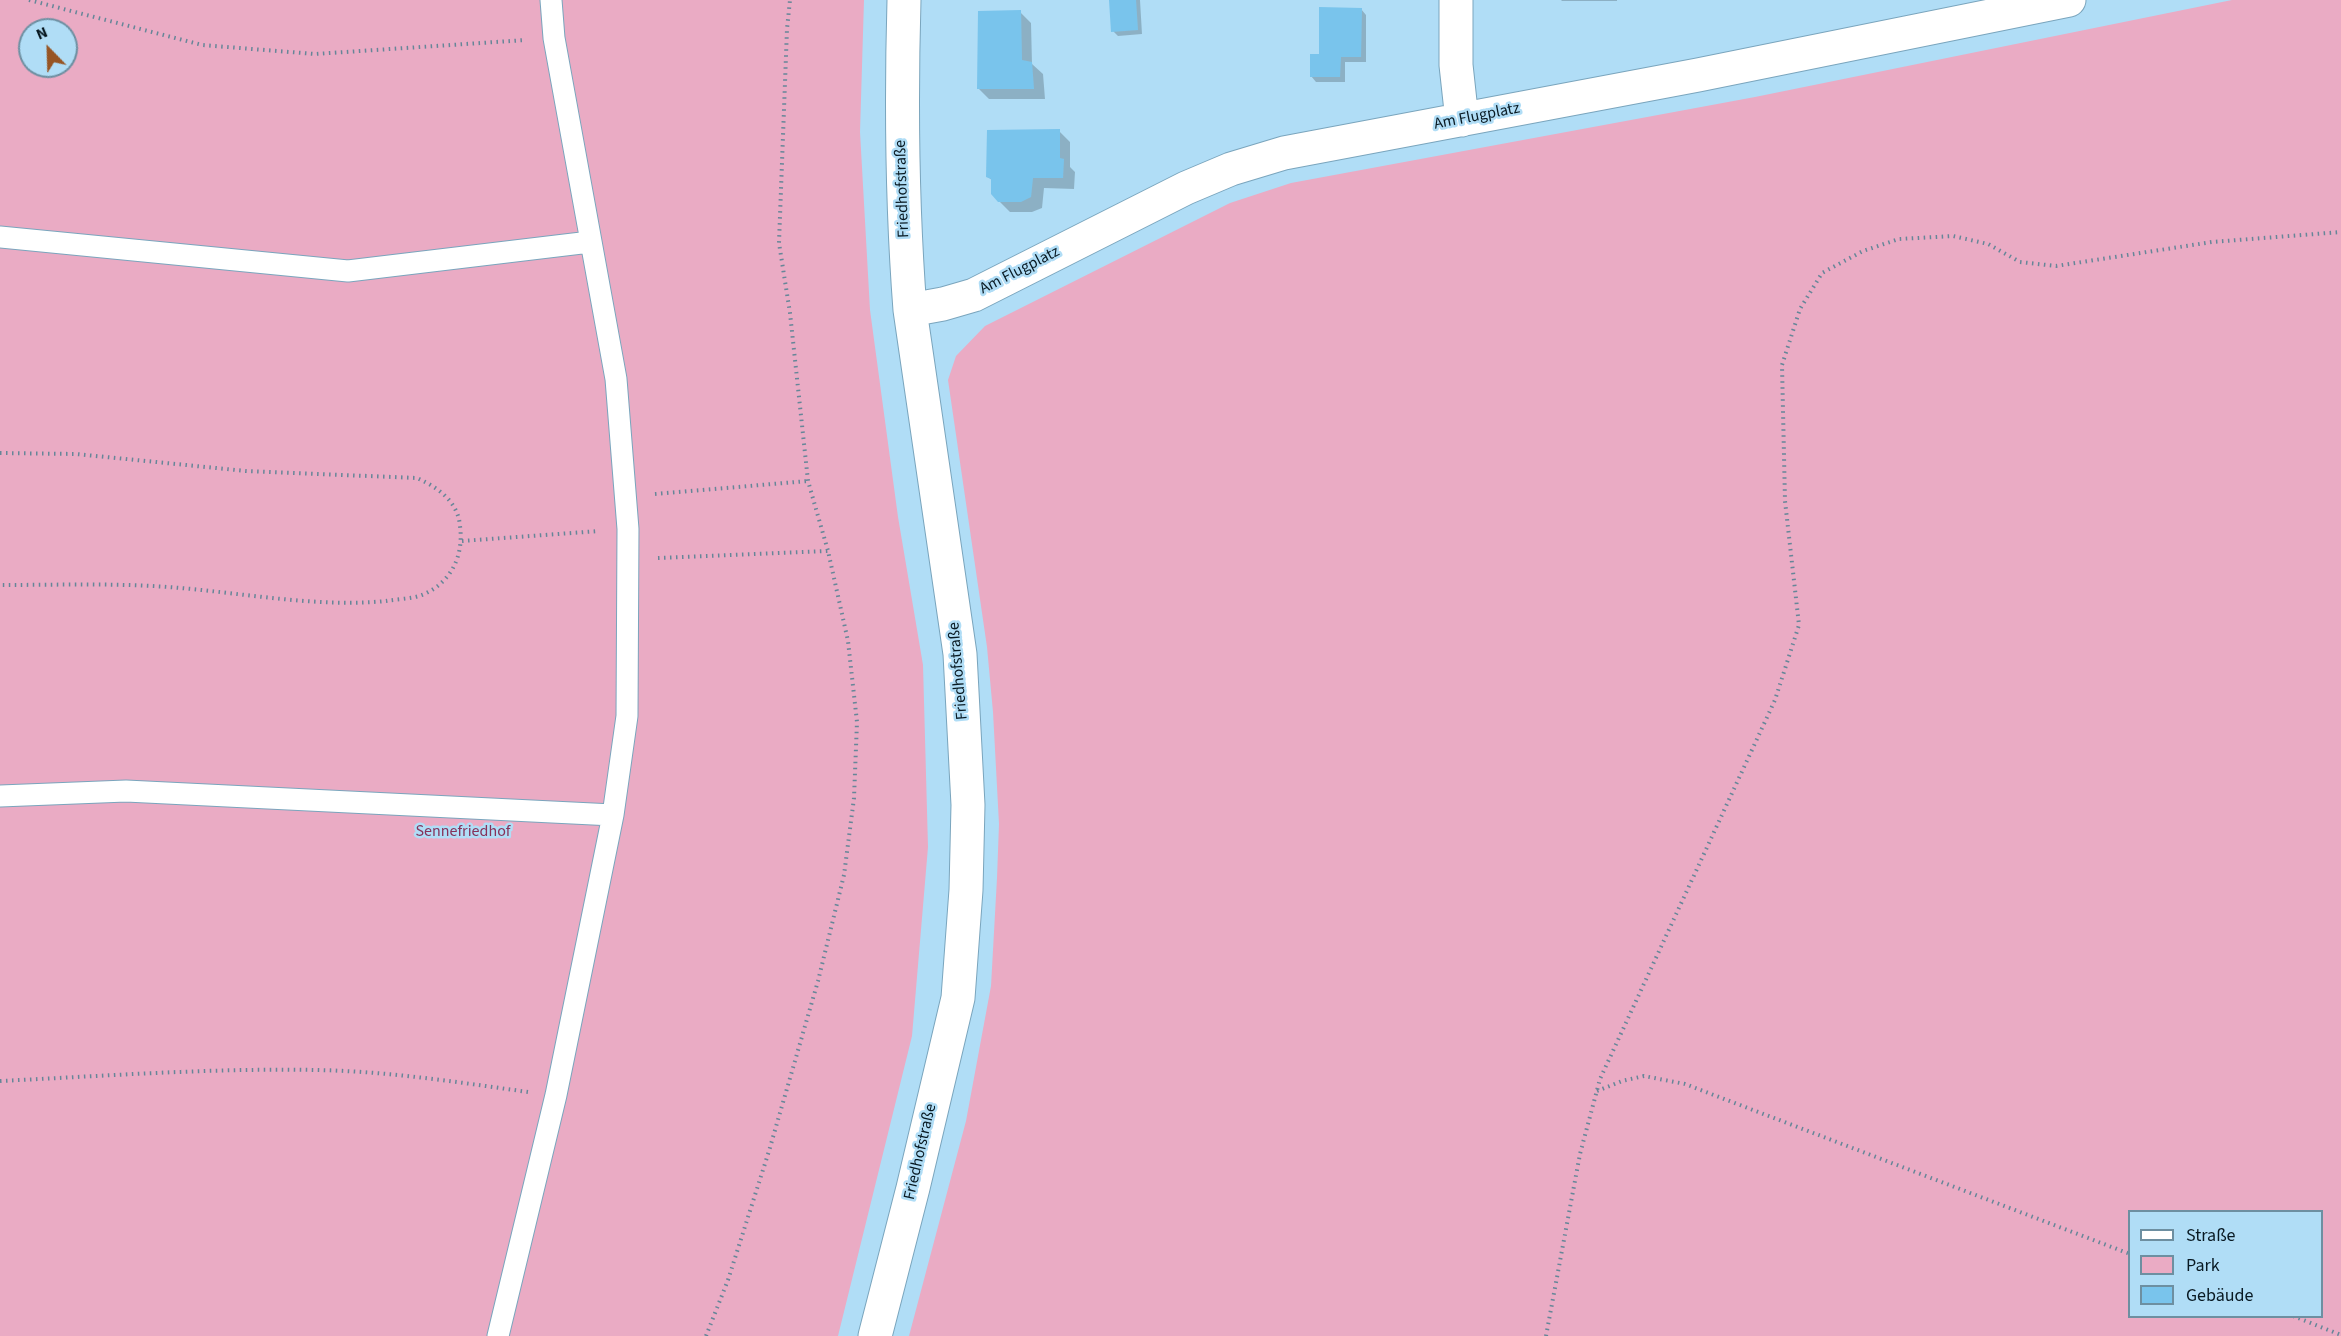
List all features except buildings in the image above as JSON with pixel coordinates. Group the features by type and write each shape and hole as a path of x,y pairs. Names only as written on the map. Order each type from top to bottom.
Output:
{"street":[{"name":"Friedhofstraße","path":"875,1336 958,998 966,890 968,805 960,654 910,310 904,228 901,114 904,0"},
{"path":"1456,0 1456,65 1462,120"},
{"name":"Am Flugplatz","path":"910,310 974,295 1186,188 1231,169 1284,153 2069,0"}],"lane":[{"path":"498,1336 556,1095 613,814 627,716 629,560 627,496 616,379 554,38 550,0"},
{"path":"0,237 348,271 590,242"},
{"path":"0,796 126,791 613,814"}],"path":[{"path":"29,0 202,45 315,54 554,38"},
{"path":"706,1336 728,1280 769,1151 818,981 844,875 854,798 857,722 848,641 828,552 808,482 790,313 779,243 790,0"},
{"path":"1546,1336 1580,1155 1600,1079 1775,700 1799,625 1785,501 1782,365 1800,309 1822,273 1863,251 1899,239 1953,236 1988,244 2020,262 2056,266 2212,243 2341,232"},
{"path":"0,453 76,454 246,471 417,478 436,487 451,502 460,520 462,541 458,559 450,575 437,587 421,595 354,604 166,587 0,585"},
{"path":"627,496 808,482"},
{"path":"462,541 628,529"},
{"path":"629,560 828,552"},
{"path":"0,1081 188,1072 315,1070 416,1076 556,1095"},
{"path":"1597,1092 1622,1081 1644,1076 1685,1084 2128,1253"},
{"path":"2296,1318 2341,1335"}],"green space":[{"name":"Sennefriedhof","path":"0,0 864,0 860,132 870,310 898,517 923,665 928,847 912,1036 838,1336 0,1336"},
{"path":"2232,0 2341,0 2341,1336 909,1336 966,1121 991,986 997,878 999,824 987,647 948,380 956,356 985,326 1230,203 1291,183 1755,97"}]}
